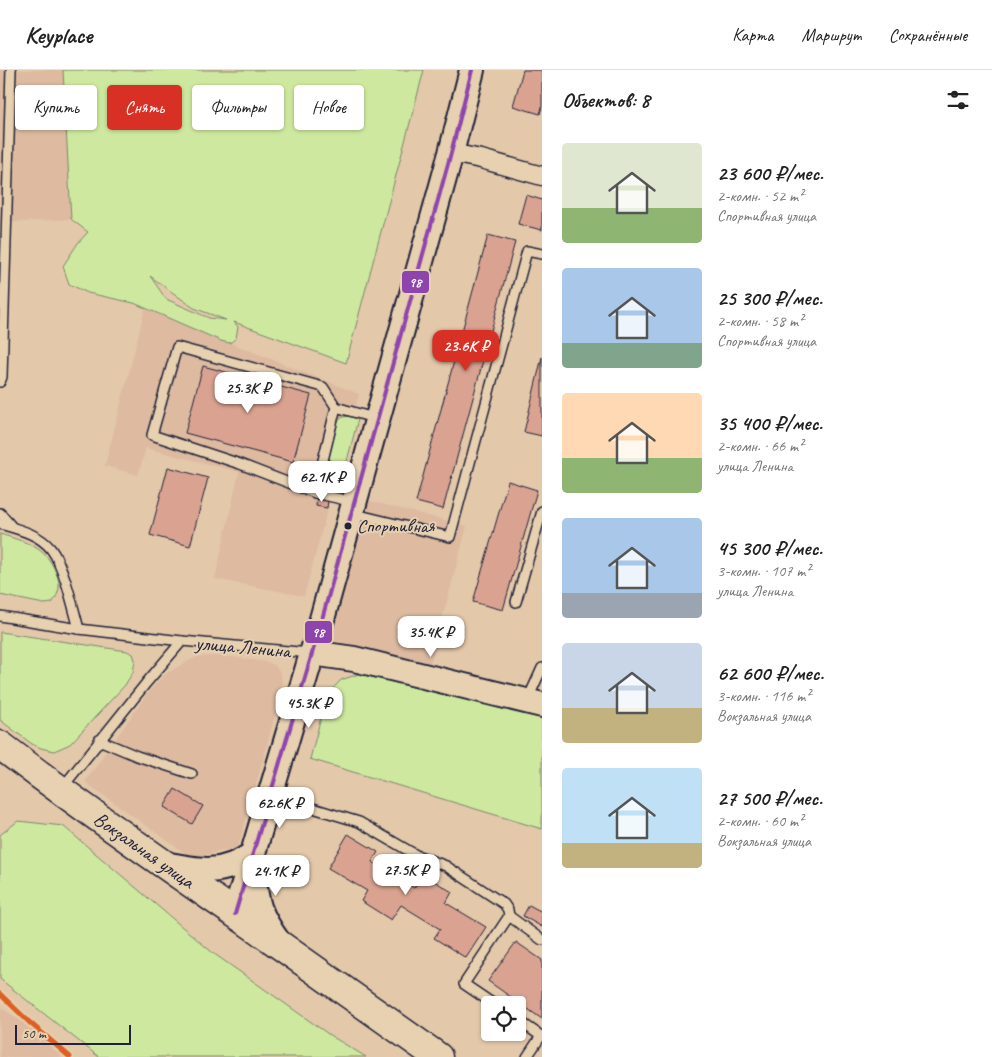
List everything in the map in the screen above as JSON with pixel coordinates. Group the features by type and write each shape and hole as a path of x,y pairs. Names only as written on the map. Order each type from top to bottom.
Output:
{"highway":[{"name":"Вокзальная улица","path":"0,745 162,864 438,1057"}],"main road":[{"path":"235,914 353,508 472,70"},
{"name":"улица Ленина","path":"312,653 354,659 534,703"},
{"path":"162,864 192,870 215,870 229,867 253,854"},
{"path":"253,854 256,899 267,926 282,947"}],"street":[{"path":"451,153 481,159 542,176"}],"lane":[{"path":"0,382 2,377 11,70"},
{"path":"377,419 336,407 323,387 177,347 152,436 246,466 353,508 450,536 527,251 542,254"},
{"path":"315,493 336,407"},
{"path":"516,602 542,510"},
{"path":"0,512 13,527"},
{"path":"0,524 13,527 38,538 50,548 60,566 79,629"},
{"name":"улица Ленина","path":"0,616 79,629 312,653"},
{"path":"60,790 182,641"},
{"path":"534,703 542,668"},
{"path":"100,740 137,756 192,774"},
{"path":"270,794 359,822 416,855 446,866 504,904 509,916 464,984 482,996"},
{"path":"509,916 542,940"},
{"path":"526,1026 541,1036 527,1057"}],"shaded area":[{"path":"0,70 63,70 64,85 15,85 15,130 66,130 71,219 0,223"},
{"path":"145,309 359,394 304,596 215,579 239,472 146,448 138,475 105,466"},
{"path":"366,500 467,526 430,664 332,640"},
{"path":"198,657 231,657 275,665 282,681 268,742 238,847 192,858 85,782 150,690 164,675 188,661"},
{"path":"0,1007 74,1057 0,1057"}],"green space":[{"path":"63,70 424,70 346,363 234,322 238,327 236,338 230,343 221,341 134,303 88,293 69,284 63,266 78,243 88,232 71,219 66,130 97,130 97,85 64,85","holes":["150,276 194,308 226,320 209,318 166,299"]},
{"path":"350,416 358,419 338,495 326,491 322,484 338,421 343,417"},
{"path":"0,534 34,546 47,557 59,581 58,592 52,603 44,604 0,595"},
{"path":"0,632 127,651 133,654 135,660 133,672 125,685 70,744 54,751 41,748 32,744 0,720"},
{"path":"359,674 542,718 542,829 310,759 327,695 341,680"},
{"path":"18,821 63,826 213,953 331,1036 366,1057 99,1057 0,979 0,835"}],"building":[{"path":"523,70 542,70 542,107 540,114 513,106"},
{"path":"526,195 542,200 542,230 518,224"},
{"path":"488,235 515,242 443,509 416,502"},
{"path":"542,357 542,436 524,432"},
{"path":"203,366 311,395 293,462 185,433"},
{"path":"168,467 208,478 190,546 150,535"},
{"path":"508,481 537,490 503,610 473,602"},
{"path":"317,498 328,500 327,508 316,506"},
{"path":"175,789 203,806 192,824 164,807"},
{"path":"348,834 378,852 372,862 414,888 423,874 452,892 446,903 486,927 466,958 434,938 440,929 401,905 391,920 361,901 367,891 328,868"},
{"path":"529,905 542,912 542,927 523,916"},
{"path":"516,942 542,960 542,1019 526,1008 526,996 509,996 488,981"}],"railway":[{"path":"0,994 70,1057"}],"transit line":[{"name":"98","path":"235,914 319,630 451,153 472,70"},
{"path":"0,994 70,1057"}],"place":[{"name":"Спортивная","path":"348,526"}]}
